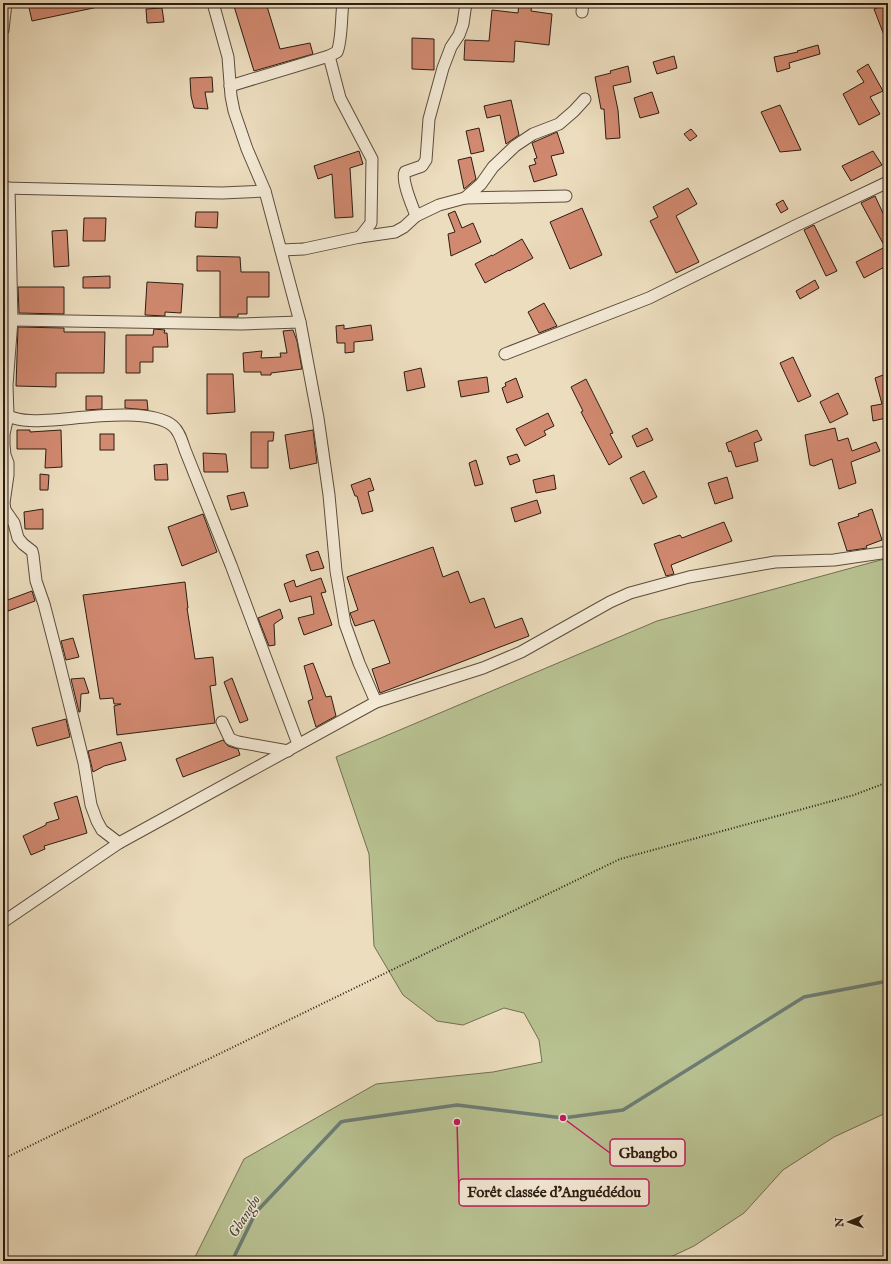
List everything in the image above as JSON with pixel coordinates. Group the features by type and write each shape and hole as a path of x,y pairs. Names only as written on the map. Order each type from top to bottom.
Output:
{"street":[{"path":"3,30 6,3"},
{"path":"213,3 228,57 231,96 235,116 265,191 300,322 318,418 329,494 336,571 345,624 359,663 376,702"},
{"path":"230,86 329,56 337,52 341,44 340,34 343,3"},
{"path":"416,216 403,175 405,172 422,166 426,160 429,119 443,68 451,47 459,35 463,24 466,3"},
{"path":"329,56 340,98 372,159 371,222 360,237"},
{"path":"465,198 481,184 493,167 515,146 533,134 559,124 585,99"},
{"path":"505,354 649,298 888,182"},
{"path":"119,843 102,830 91,805 83,757 44,604 36,581 32,551 18,538 14,523 5,510 4,503 8,463 4,455 4,439 8,416 5,385 12,320 6,188 222,193 265,191"},
{"path":"281,250 304,249 360,237 395,232 404,227 416,216 439,205 465,198 566,196"},
{"path":"12,320 242,324 300,322"},
{"path":"8,416 15,419 30,421 145,415 160,419 173,426 180,437 221,539 298,744"},
{"path":"3,922 119,843 376,702 483,668 521,652 610,602 630,593 689,576 775,562 834,560 888,552"},
{"path":"222,722 230,738 234,740 288,751"}],"path":[{"path":"3,1159 620,859 854,794 888,782"}],"green space":[{"path":"888,558 888,1112 834,1137 783,1170 744,1213 694,1246 662,1261 193,1261 244,1159 376,1084 493,1072 542,1062 539,1040 524,1013 504,1008 463,1025 437,1021 403,995 374,946 369,854 336,757 657,621"}],"building":[{"path":"28,3 98,3 98,7 32,21"},
{"path":"233,3 266,3 280,49 310,43 313,54 254,71"},
{"path":"519,3 532,3 531,11 552,14 549,45 515,41 514,62 464,60 465,40 489,41 492,10 518,13"},
{"path":"888,4 888,43 887,43 874,9"},
{"path":"162,8 164,22 147,23 146,9"},
{"path":"412,38 434,39 434,70 412,69"},
{"path":"818,45 820,54 789,63 790,68 777,72 774,57 798,52 797,51"},
{"path":"674,56 677,68 657,74 653,62"},
{"path":"868,64 883,91 870,97 880,114 859,125 843,94 864,82 857,71"},
{"path":"628,66 631,82 613,86 618,110 620,138 606,139 604,109 601,109 595,77 611,73 610,71"},
{"path":"212,77 213,92 205,92 208,109 194,108 191,96 190,78"},
{"path":"652,92 659,113 640,118 634,98"},
{"path":"511,100 519,135 506,144 500,115 487,118 484,106"},
{"path":"780,105 801,150 780,152 761,112"},
{"path":"479,128 484,151 471,154 466,131"},
{"path":"691,129 697,136 690,141 684,134"},
{"path":"557,132 564,153 551,156 557,175 534,182 529,166 536,164 534,159 537,158 532,143"},
{"path":"359,151 363,164 350,168 353,217 335,218 332,174 318,179 314,166"},
{"path":"873,151 882,165 851,181 842,166"},
{"path":"471,157 476,179 464,189 458,160"},
{"path":"688,188 697,204 676,216 699,262 676,273 650,221 658,217 653,207"},
{"path":"875,196 888,224 888,265 864,278 856,262 885,247 861,203"},
{"path":"783,200 788,209 781,213 776,204"},
{"path":"582,208 602,255 570,269 550,222"},
{"path":"455,211 462,228 473,223 481,242 451,256 448,234 455,232 448,214"},
{"path":"196,212 218,212 217,228 195,227"},
{"path":"84,218 106,218 105,241 83,241"},
{"path":"814,225 837,271 826,276 804,230"},
{"path":"67,230 69,266 54,267 52,231"},
{"path":"522,239 533,258 485,283 475,264"},
{"path":"197,256 240,257 241,272 269,272 269,297 247,297 247,314 238,314 238,317 220,317 220,271 197,271"},
{"path":"110,276 110,288 83,288 83,277"},
{"path":"815,280 819,288 800,299 796,291"},
{"path":"147,282 183,284 181,313 165,312 165,316 145,315"},
{"path":"18,287 64,287 64,314 19,313"},
{"path":"544,303 557,326 539,333 528,312"},
{"path":"344,325 344,329 371,325 373,340 354,342 354,352 345,353 345,343 337,343 336,326"},
{"path":"18,327 64,328 64,332 105,332 104,373 56,373 56,387 16,386"},
{"path":"154,329 165,330 164,333 167,333 168,347 153,347 153,362 140,362 140,373 126,373 126,335 153,335"},
{"path":"293,330 297,341 302,369 271,373 271,375 261,375 261,372 244,372 243,353 262,351 261,358 281,357 280,353 287,353 283,331"},
{"path":"793,357 811,396 798,402 780,363"},
{"path":"421,368 425,387 407,391 404,372"},
{"path":"207,374 233,374 235,412 207,414"},
{"path":"886,374 888,378 888,417 886,417 884,409 886,418 873,421 871,406 882,404 875,378"},
{"path":"487,377 489,392 461,397 458,381"},
{"path":"516,378 523,397 507,403 502,388 506,386 505,383"},
{"path":"586,379 613,433 610,434 622,457 609,465 581,412 583,411 571,387"},
{"path":"838,393 848,414 830,423 820,402"},
{"path":"86,396 102,396 102,409 86,410"},
{"path":"125,400 147,400 148,410 125,408"},
{"path":"548,413 554,426 544,431 546,435 525,446 516,429"},
{"path":"647,428 653,440 637,447 632,436"},
{"path":"835,428 838,441 848,438 852,451 876,442 880,451 851,462 856,483 839,489 832,459 814,466 810,465 805,435"},
{"path":"17,430 30,430 30,432 61,430 62,467 45,468 46,449 17,449"},
{"path":"313,430 317,463 290,469 285,435"},
{"path":"757,430 762,440 754,443 758,461 736,467 731,451 729,452 726,443"},
{"path":"251,432 274,432 273,441 268,441 268,468 251,468"},
{"path":"100,434 114,434 114,450 100,450"},
{"path":"203,453 226,454 228,472 204,472"},
{"path":"517,454 520,461 510,465 507,457"},
{"path":"476,460 483,484 475,486 469,463"},
{"path":"167,464 168,480 155,480 154,465"},
{"path":"644,471 657,497 643,504 630,478"},
{"path":"40,474 49,475 48,490 40,490"},
{"path":"554,475 556,489 536,493 533,480"},
{"path":"727,477 733,498 715,504 708,483"},
{"path":"370,478 374,490 368,492 373,511 362,514 357,496 355,496 351,485"},
{"path":"244,492 248,506 231,510 227,496"},
{"path":"537,500 541,513 515,522 511,508"},
{"path":"43,509 43,529 25,529 24,512"},
{"path":"872,509 882,540 866,546 867,548 847,551 838,523 859,516 858,514"},
{"path":"203,514 217,552 182,566 168,527"},
{"path":"724,522 732,541 671,565 674,574 666,576 654,544 680,535 682,538"},
{"path":"433,547 443,577 458,571 470,603 484,598 495,628 522,618 529,636 380,693 372,669 390,663 374,620 355,626 350,613 358,610 347,577"},
{"path":"318,551 324,568 311,571 306,555"},
{"path":"321,578 326,592 321,593 332,625 304,635 298,618 314,614 311,596 290,602 284,584 294,580 296,587"},
{"path":"185,582 187,608 195,659 213,657 216,685 210,686 215,723 117,735 114,706 121,704 114,704 113,698 100,699 83,595"},
{"path":"32,591 35,601 8,611 5,601"},
{"path":"280,609 283,618 274,624 275,645 269,646 258,618"},
{"path":"73,638 79,657 66,660 61,641"},
{"path":"313,663 326,697 331,696 336,716 316,727 308,701 313,699 304,666"},
{"path":"84,678 89,693 81,694 79,712 71,679"},
{"path":"232,678 248,720 240,723 224,682"},
{"path":"66,719 70,737 37,746 32,728"},
{"path":"223,740 228,746 238,749 240,755 183,777 176,759"},
{"path":"121,742 126,760 104,766 93,772 88,751"},
{"path":"77,796 87,833 44,846 45,849 31,855 23,836 46,825 46,823 59,819 54,803"}],"waterway":[{"name":"Gbangbo","path":"232,1261 254,1216 259,1209 341,1122 457,1105 563,1118 623,1110 804,997 888,981"}],"place":[{"name":"Gbangbo","path":"563,1118"},
{"name":"Forêt classée d’Anguédédou","path":"457,1122"}]}
